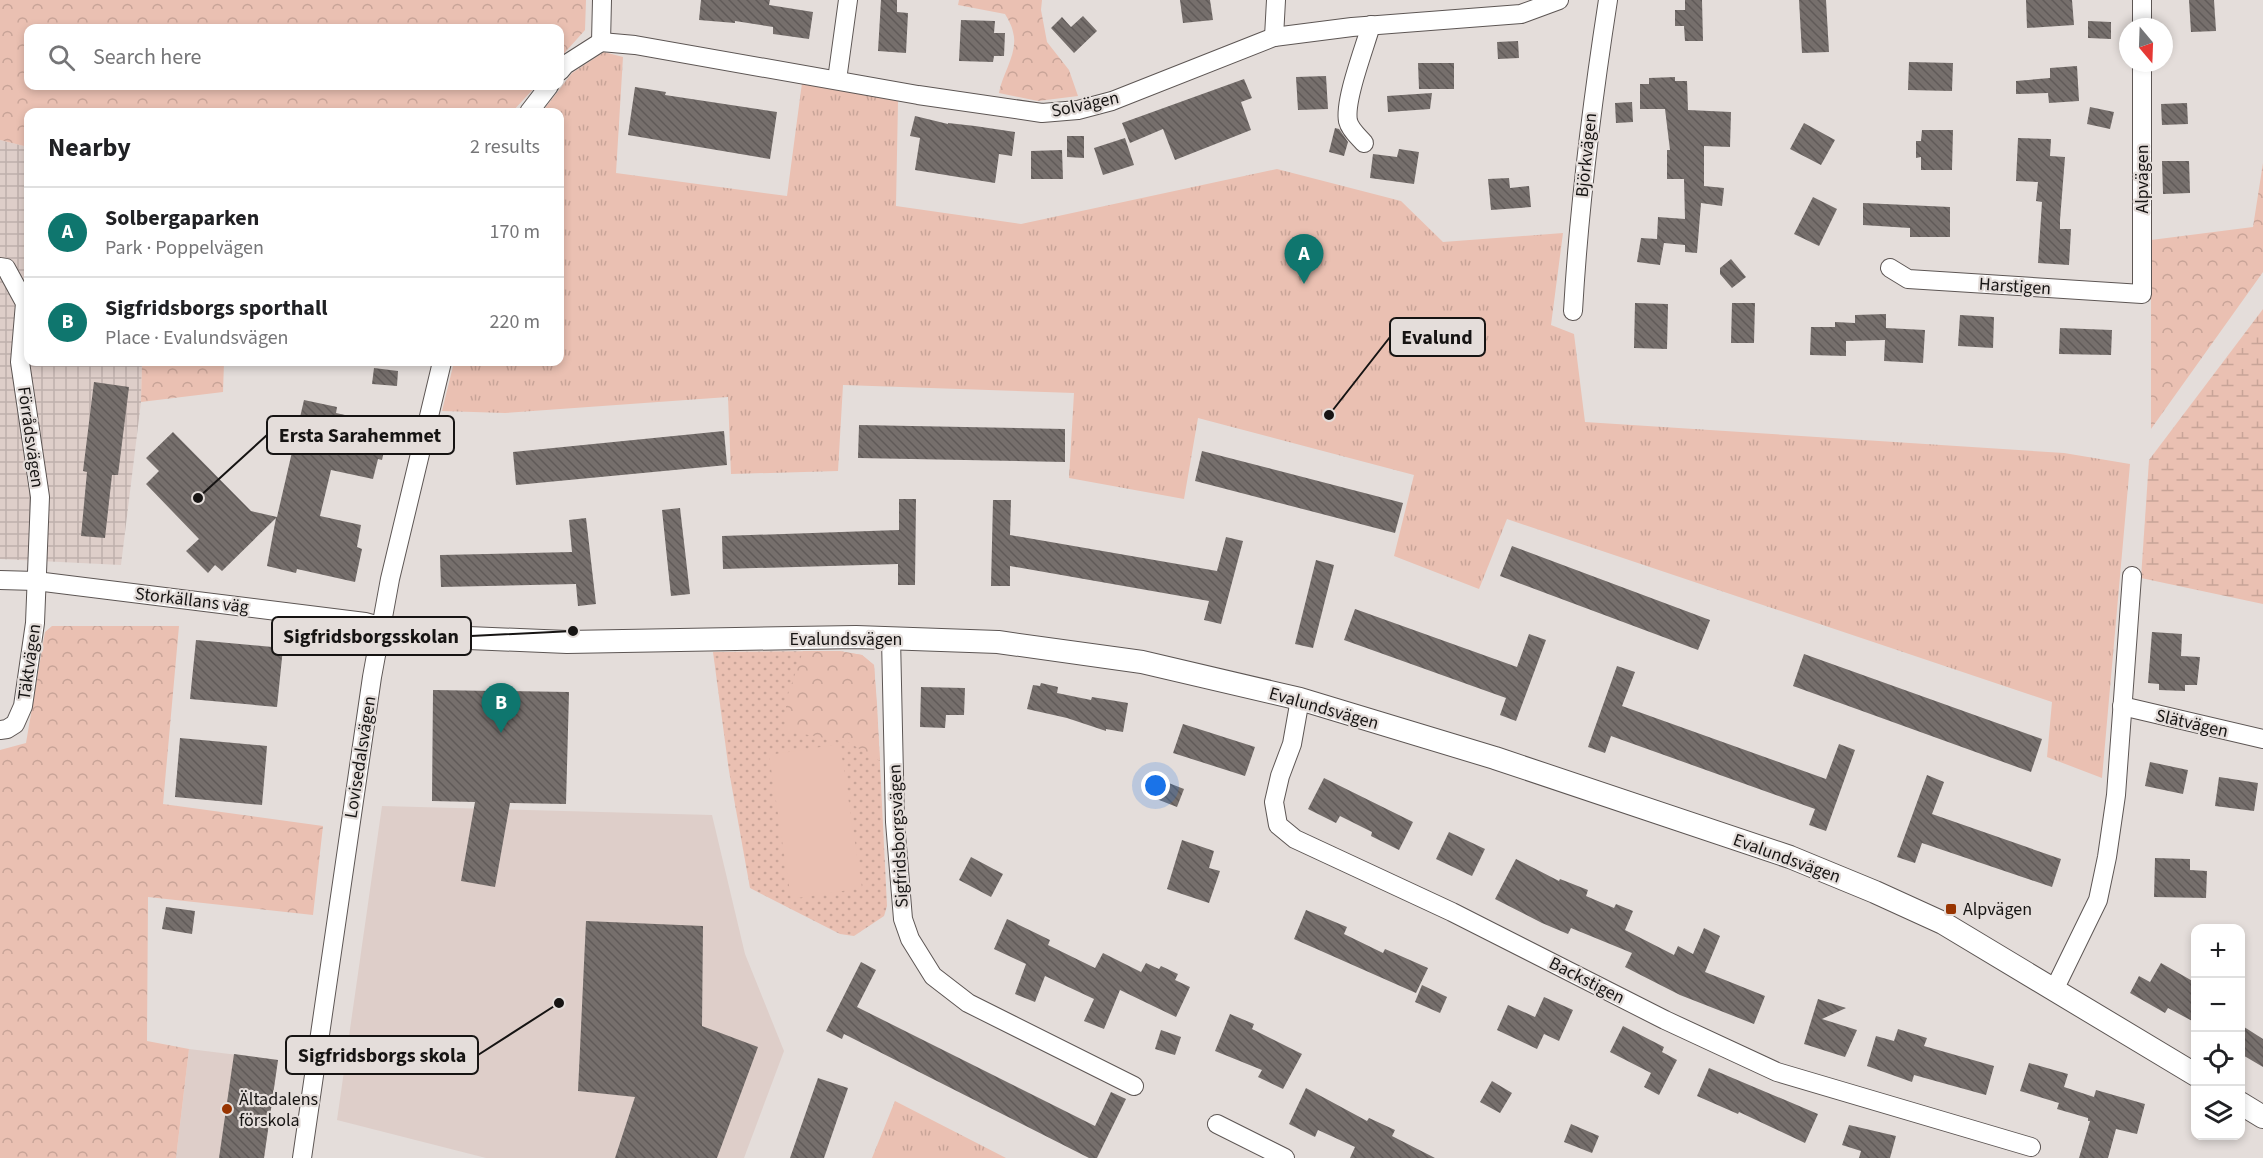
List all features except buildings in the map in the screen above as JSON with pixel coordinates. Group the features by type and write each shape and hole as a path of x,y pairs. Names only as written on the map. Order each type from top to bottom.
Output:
{"street":[{"path":"564,66 601,42 602,0"},
{"path":"837,80 848,0"},
{"path":"1274,37 1276,0"},
{"name":"Solvägen","path":"601,42 635,45 1042,113 1078,110 1112,101 1274,37 1371,25 1521,14 1559,0"},
{"name":"Björkvägen","path":"1573,311 1576,243 1590,115 1608,0"},
{"path":"2142,0 2142,18"},
{"path":"1365,143 1348,122 1348,106 1371,25"},
{"name":"Alpvägen","path":"2142,72 2142,294"},
{"path":"532,108 546,90"},
{"name":"Förrådsvägen","path":"0,267 6,268 24,301"},
{"name":"Harstigen","path":"1890,268 1908,279 2142,294"},
{"name":"Förrådsvägen","path":"24,315 20,362 40,497 36,581"},
{"name":"Lovisedalsvägen","path":"302,1158 361,746 390,579 441,366"},
{"path":"2054,990 2098,900 2116,795 2132,576"},
{"name":"Storkällans väg","path":"0,580 36,581 365,622 382,627"},
{"name":"Täktvägen","path":"0,730 8,729 15,724 24,706 35,622 36,581"},
{"name":"Evalundsvägen","path":"382,627 420,636 567,642 891,638 998,642 1142,662 1300,699 1496,758 1790,857 1884,896 1942,923 2191,1072"},
{"name":"Sigfridsborgsvägen","path":"891,638 896,843 903,919 910,939 933,976 968,1003 1134,1086"},
{"name":"Backstigen","path":"1300,699 1293,744 1280,776 1274,802 1278,825 1295,839 1452,912 1665,1020 1777,1072 2031,1147"},
{"name":"Slätvägen","path":"2122,706 2263,739"},
{"path":"2245,1106 2263,1117"},
{"path":"1217,1124 1285,1158"}],"shaded area":[{"path":"0,140 24,146 24,366 142,366 141,402 121,565 0,559"},
{"path":"382,806 712,815 745,954 784,1051 744,1158 486,1158 337,1120"},
{"name":"Ältadalens förskola","path":"189,1049 278,1060 264,1158 176,1158"}],"green space":[{"path":"0,0 586,0 585,30 564,54 564,24 24,24 24,90 532,90 516,108 24,108 24,146 0,140"},
{"path":"959,0 1042,0 1041,10 1047,42 1069,70 1078,96 1038,101 999,93 1014,47 1011,25 1005,14 958,5"},
{"path":"604,52 623,57 616,173 787,196 802,83 898,101 896,206 1021,224 1277,169 1401,201 1443,242 1563,233 1551,325 1574,334 1585,422 2064,453 2130,464 2102,778 2047,757 2052,702 1507,519 1479,589 1394,556 1414,475 1198,418 1184,499 1069,478 1074,393 843,385 838,471 731,474 728,397 505,413 442,411 453,366 564,366 564,108 545,108 559,90 564,90 564,83 572,73"},
{"path":"2263,163 2263,272 2151,429 2151,240 2253,227"},
{"path":"2263,309 2263,604 2141,578 2149,460"},
{"path":"142,366 224,366 223,392 141,402"},
{"path":"52,626 179,626 163,804 323,826 313,915 148,897 147,1041 189,1049 176,1158 0,1158 0,750 26,743 45,632"},
{"path":"803,651 839,651 862,655 874,665 880,761 848,742 786,731 786,700"},
{"path":"839,651 862,655 874,665 877,704 887,906 884,916 854,936 840,934 750,888 729,771 713,652"},
{"path":"840,744 862,888 791,899 769,755"},
{"path":"895,1101 1006,1158 872,1158"}],"place":[{"name":"Solbergaparken","path":"1304,284"},
{"name":"Evalund","path":"1329,415"},
{"name":"Ersta Sarahemmet","path":"198,498"},
{"name":"Sigfridsborgsskolan","path":"573,631"},
{"name":"Sigfridsborgs sporthall","path":"501,733"},
{"name":"Alpvägen","path":"1951,909"},
{"name":"Sigfridsborgs skola","path":"559,1003"},
{"name":"Ältadalens förskola","path":"227,1109"}]}
